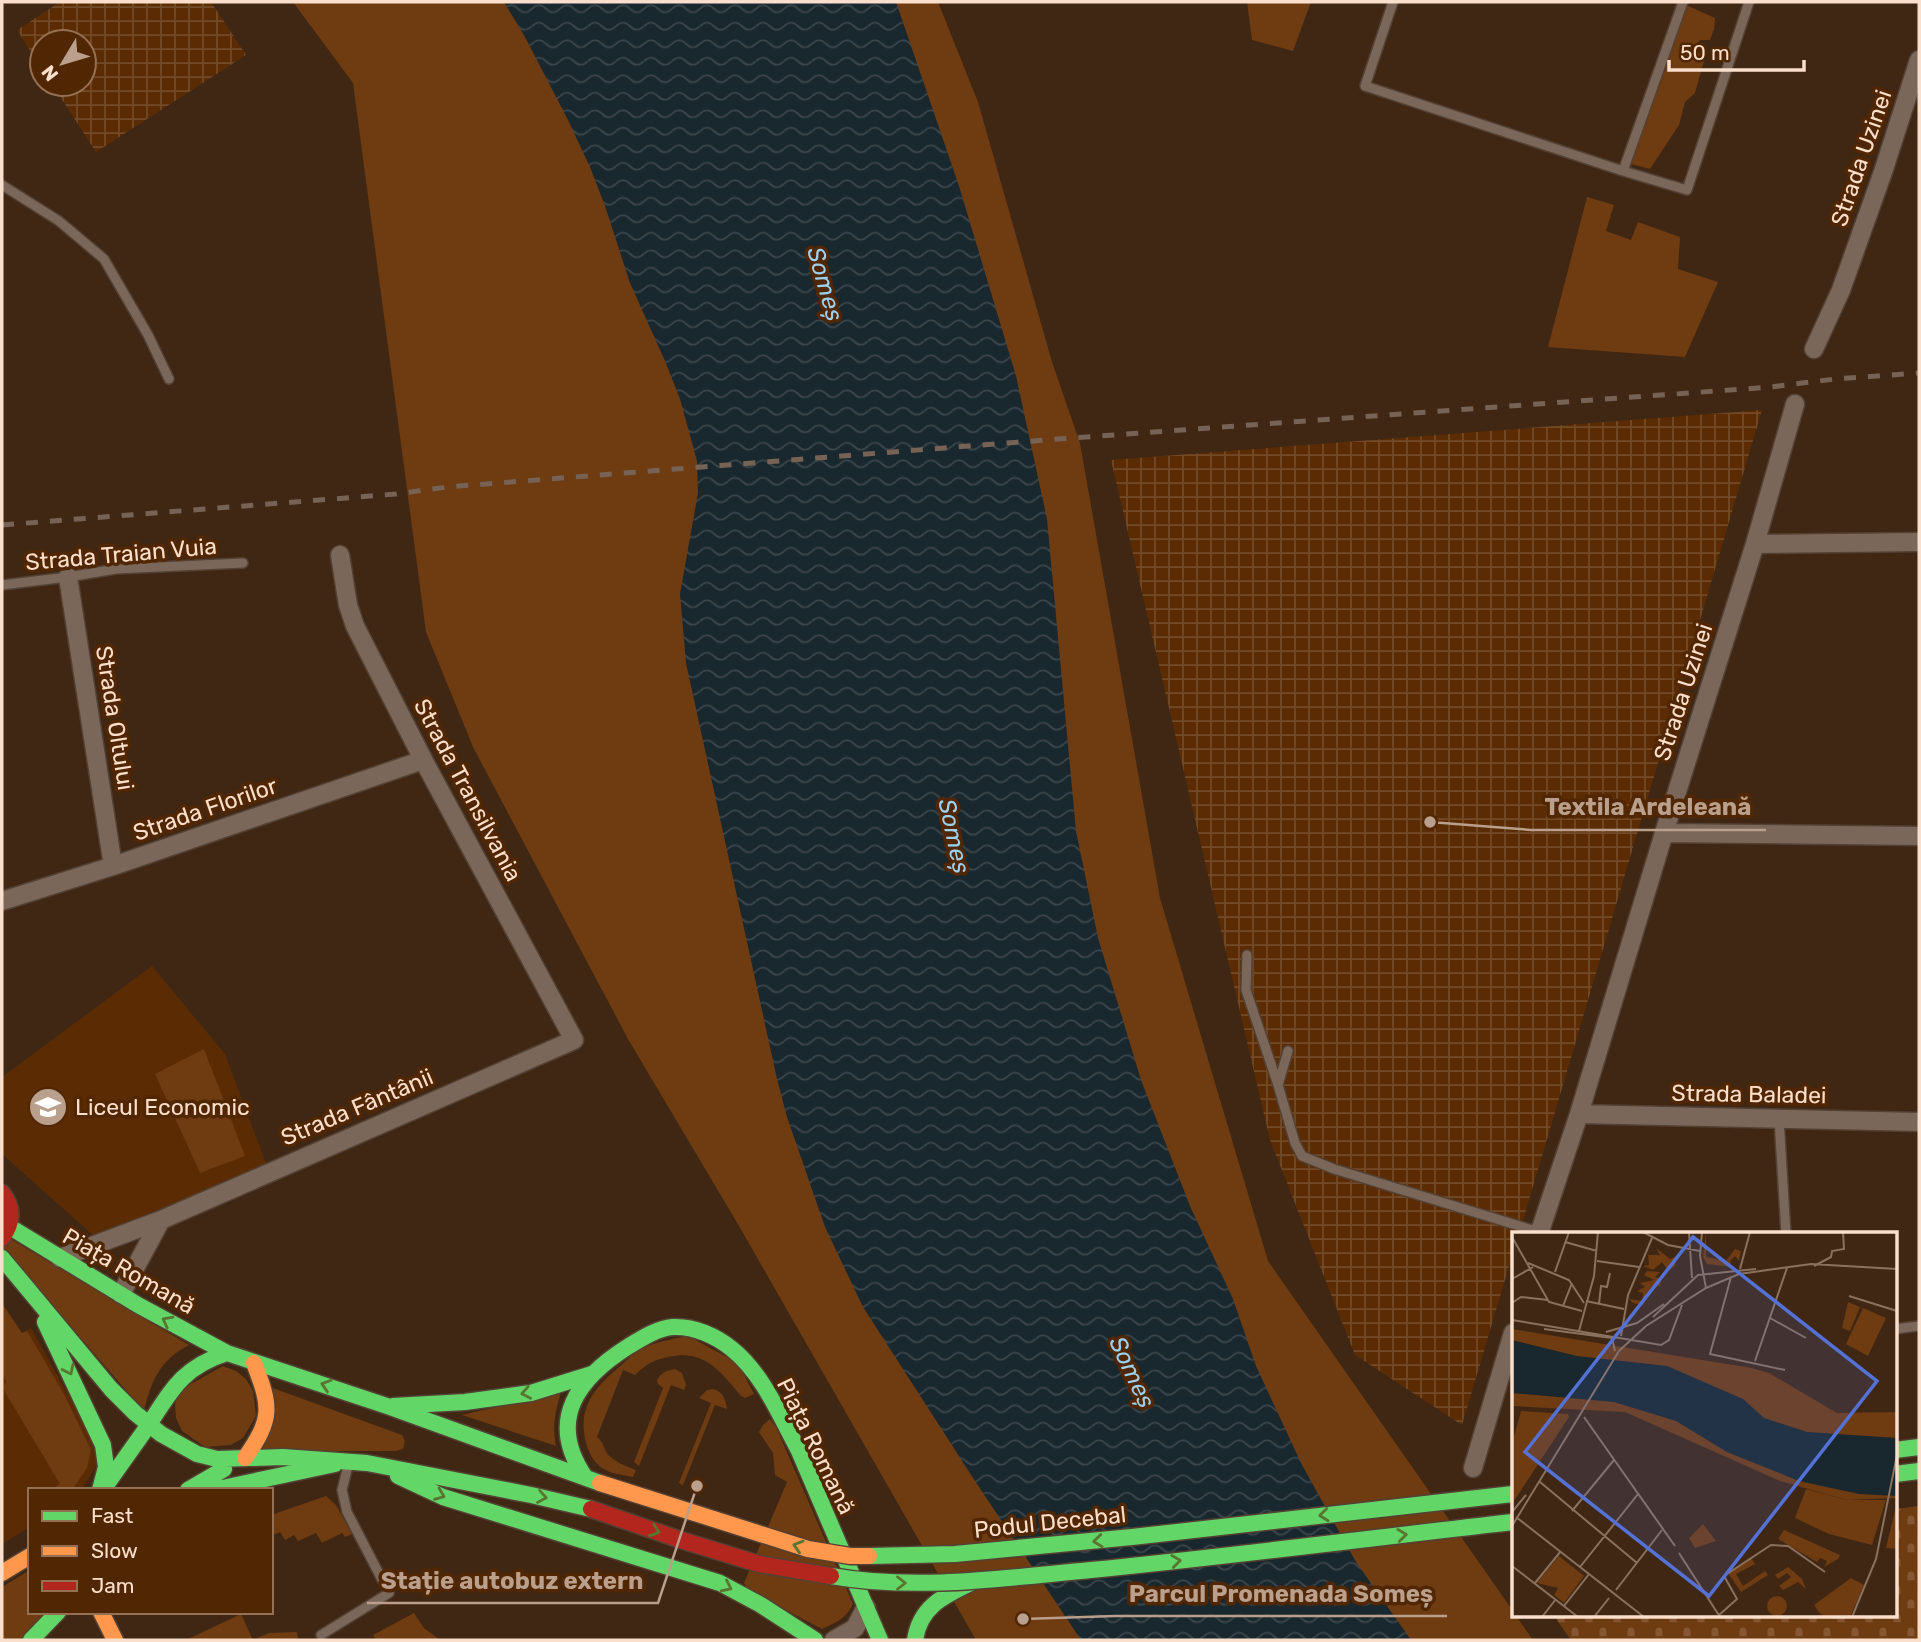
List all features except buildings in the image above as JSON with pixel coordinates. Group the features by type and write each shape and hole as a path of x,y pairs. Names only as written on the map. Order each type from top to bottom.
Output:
{"main road":[{"path":"2,1193 8,1199 11,1209 6,1233"},
{"name":"Piața Romană","path":"6,1233 61,1258 138,1305 227,1353 390,1407 593,1480"},
{"path":"2,1258 110,1388 148,1426 201,1457 220,1461 245,1458 349,1461 556,1499 758,1564 846,1579 885,1582 975,1581 1512,1522"},
{"path":"27,1287 103,1445 106,1467 102,1488"},
{"name":"Piața Romană","path":"593,1480 575,1461 570,1450 568,1428 573,1401 592,1374 622,1349 672,1327 715,1337 735,1350 752,1371 799,1451 880,1640"},
{"path":"103,1488 187,1371 212,1357 227,1353"},
{"path":"192,1488 245,1458 266,1427 269,1402 254,1363"},
{"name":"Piața Romană","path":"390,1407 465,1402 531,1393 592,1374"},
{"path":"165,1399 164,1421 175,1443"},
{"path":"1896,1450 1919,1447"},
{"path":"223,1488 349,1461"},
{"path":"379,1466 443,1497 720,1583 761,1605 815,1640"},
{"path":"1896,1474 1919,1471"},
{"name":"Podul Decebal","path":"593,1480 808,1549 850,1556 955,1555 1512,1494"},
{"path":"2,1573 28,1557"},
{"path":"915,1640 916,1629 935,1601 975,1581"},
{"path":"32,1640 56,1614"},
{"path":"102,1614 115,1640"}],"street":[{"name":"Strada Uzinei","path":"1814,349 1841,290 1883,173 1919,60"},
{"name":"Strada Uzinei","path":"1539,1232 1755,544 1795,404"},
{"path":"1755,544 1919,542"},
{"name":"Strada Transilvania","path":"340,555 348,605 355,626 423,760 573,1040"},
{"name":"Strada Oltului","path":"68,578 113,866"},
{"name":"Strada Florilor","path":"2,901 423,760"},
{"path":"1664,833 1919,836"},
{"name":"Strada Fântânii","path":"61,1258 161,1220 573,1040"},
{"name":"Strada Baladei","path":"1578,1114 1919,1122"},
{"path":"121,1294 161,1220"},
{"path":"1473,1468 1512,1336"},
{"path":"834,1640 855,1628 866,1607"}],"lane":[{"path":"1393,2 1365,86 1687,190 1749,2"},
{"path":"1623,171 1683,2"},
{"path":"2,185 59,221 104,259 148,335 169,379"},
{"name":"Strada Traian Vuia","path":"2,585 68,578 116,569 243,563"},
{"path":"1247,955 1246,990 1295,1143 1303,1156 1536,1232"},
{"path":"1278,1086 1288,1051"},
{"path":"1779,1119 1786,1232"},
{"path":"1896,1329 1919,1326"},
{"path":"321,1635 389,1593 347,1512 342,1490 349,1461"}],"shaded area":[{"path":"60,2 211,2 246,55 96,152 61,98 98,98 98,28 28,28 28,47 17,30"},
{"path":"1762,410 1520,1232 1512,1232 1512,1256 1462,1425 1355,1355 1270,1140 1111,460"},
{"path":"152,966 225,1054 267,1166 94,1236 2,1154 2,1077"},
{"path":"31,1328 98,1448 97,1465 82,1488 28,1488 28,1528 2,1544 2,1347"}],"green space":[{"path":"293,2 938,2 978,102 1052,362 1080,443 1160,898 1268,1261 1512,1610 1512,1618 1517,1618 1533,1640 976,1640 739,1226 628,1039 473,747 426,632 353,83"},
{"path":"1247,2 1311,2 1293,51 1252,40"},
{"path":"1686,5 1715,18 1710,40 1700,40 1695,47 1704,61 1695,93 1685,102 1679,125 1650,169 1631,164"},
{"path":"1587,197 1614,205 1606,231 1631,240 1638,222 1680,237 1678,269 1718,282 1685,357 1548,347"},
{"path":"204,1049 245,1156 200,1173 155,1074"},
{"path":"9,1238 189,1345 171,1357 158,1372 144,1411 2,1247"},
{"path":"2,1303 22,1333 27,1331 64,1394 91,1450 87,1468 73,1488 54,1488 60,1484 2,1387 6,1382 2,1374"},
{"path":"688,1336 738,1363 754,1394 745,1398 741,1396 710,1364 692,1356 681,1355 658,1360 635,1375 623,1370 597,1437 612,1458 636,1470 633,1477 602,1468 589,1452 584,1433 585,1411 589,1401 601,1384 638,1351"},
{"path":"223,1366 246,1379 253,1391 256,1416 243,1438 231,1445 205,1447 182,1431 176,1418 178,1391"},
{"path":"675,1369 682,1373 686,1385 684,1390 671,1385 639,1466 634,1462 663,1388 657,1380 664,1372"},
{"path":"270,1387 402,1435 405,1441 403,1449 257,1451"},
{"path":"713,1389 722,1394 727,1409 715,1405 683,1485 679,1483 711,1403 699,1398 707,1390"},
{"path":"561,1392 555,1419 556,1446 462,1415"},
{"path":"770,1419 776,1427 853,1604 844,1616 822,1629 748,1590 744,1583 787,1482 775,1475 773,1453 759,1432"},
{"path":"326,1496 336,1505 352,1534 345,1537 342,1533 322,1543 316,1533 298,1541 294,1535 285,1540 280,1532 273,1535 273,1514"},
{"path":"1919,1506 1919,1640 1571,1640 1555,1618 1896,1618 1896,1509"},
{"path":"28,1571 28,1614 46,1614 24,1640 2,1640 2,1587"},
{"path":"414,1613 424,1628 440,1640 376,1640 373,1635"},
{"path":"241,1614 253,1640 186,1640"},
{"path":"297,1632 298,1640 253,1640 269,1633"}],"water":[{"name":"Someș","path":"504,2 896,2 959,186 1016,376 1047,519 1076,831 1098,938 1141,1080 1190,1206 1233,1299 1256,1366 1302,1465 1356,1562 1411,1640 1081,1640 863,1307 825,1227 787,1117 686,663 680,594 698,493 697,461 680,399 630,283 590,167 525,37"}],"railway":[{"path":"2,525 396,494 447,487 1771,387 1919,373"}],"traffic: fast":[{"path":"10,1227 138,1305 227,1353 390,1407 600,1483"},
{"path":"2,1258 111,1389 161,1434 197,1454 217,1459 283,1457 367,1463 591,1509"},
{"path":"45,1322 103,1445 106,1467 101,1488"},
{"path":"585,1477 568,1437 568,1419 582,1386 595,1372 634,1343 667,1328 689,1328 719,1340 743,1359 778,1410 799,1451 880,1640"},
{"path":"148,1426 172,1390 189,1372 227,1353"},
{"path":"393,1406 465,1402 531,1393 592,1374"},
{"path":"104,1488 148,1426"},
{"path":"1896,1450 1919,1447"},
{"path":"222,1488 335,1464"},
{"path":"191,1488 224,1469"},
{"path":"1896,1474 1919,1471"},
{"path":"398,1476 443,1497 720,1583 761,1605 815,1640"},
{"path":"869,1556 955,1554 1132,1537 1512,1494"},
{"path":"831,1576 896,1583 961,1582 1197,1559 1512,1522"},
{"path":"915,1640 922,1618 936,1603 975,1581"},
{"path":"31,1640 56,1614"}],"traffic: slow":[{"path":"245,1458 261,1432 266,1412 264,1391 254,1363"},
{"path":"600,1483 808,1549 850,1556 869,1556"},
{"path":"2,1573 28,1557"},
{"path":"102,1614 115,1640"}],"traffic: jam":[{"path":"2,1193 9,1205 11,1216 2,1238"},
{"path":"591,1509 759,1564 831,1576"}],"place":[{"name":"Textila Ardeleană","path":"1430,822"},
{"name":"Liceul Economic","path":"48,1107"},
{"name":"Stație autobuz extern","path":"697,1486"},
{"name":"Parcul Promenada Someș","path":"1023,1619"}]}
